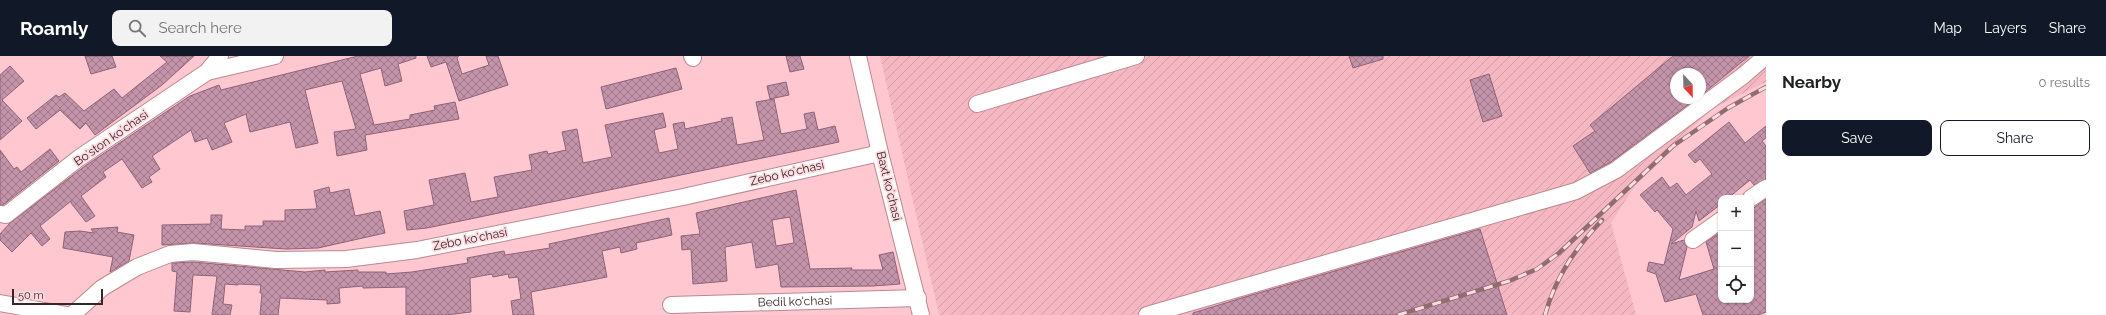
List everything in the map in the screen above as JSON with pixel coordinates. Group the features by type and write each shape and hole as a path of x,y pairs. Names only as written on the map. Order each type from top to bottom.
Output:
{"street":[{"name":"Boʻston koʻchasi","path":"2,217 79,158 207,72 220,56"},
{"path":"207,72 275,56"},
{"name":"Baxt koʻchasi","path":"858,56 880,153 922,315"},
{"path":"977,104 1136,56"},
{"path":"1147,315 1576,191 1616,170 1744,75 1766,56"},
{"name":"Zebo koʻchasi","path":"72,315 102,288 137,267 170,254 192,252 276,260 346,259 417,250 683,196 880,153"},
{"path":"1754,196 1766,188"},
{"path":"1693,240 1718,222"},
{"name":"Bedil ko'chasi","path":"671,305 918,298"},
{"path":"0,302 67,315"}],"shaded area":[{"path":"880,56 1766,56 1766,82 1711,109 1634,187 1611,223 1636,315 939,315"}],"building":[{"path":"85,56 112,56 116,67 91,74"},
{"path":"160,56 194,56 162,85 95,135 86,123 80,129 60,110 36,129 27,118 56,95 59,97 65,93 84,111 114,89 122,98 167,62"},
{"path":"358,56 416,56 416,58 398,64 402,81 385,86 381,68 360,74 374,125 410,119 410,115 435,110 434,106 455,102 459,119 365,135 367,150 337,156 334,132 356,129 342,81 305,90 318,143 296,148 290,122 250,132 246,114 224,123 232,142 212,150 207,138 195,142 191,130 152,156 160,169 149,177 152,182 142,188 122,159 103,172 106,177 81,196 95,216 86,222 71,201 40,226 50,239 42,246 31,233 12,252 0,240 0,234 10,223 85,166 190,96 219,85 221,90"},
{"path":"427,56 459,56 457,58 462,74 489,65 486,56 498,56 508,85 459,101 446,62 431,67"},
{"path":"786,56 800,56 804,69 790,72"},
{"path":"1349,56 1383,56 1383,59 1353,68"},
{"path":"1673,56 1749,56 1706,91 1706,68 1670,68 1670,104 1689,104 1611,162 1590,173 1573,146 1595,131 1590,125"},
{"path":"10,66 24,81 2,100 22,121 0,140 0,75"},
{"path":"676,68 682,89 606,109 601,87"},
{"path":"1489,74 1502,116 1483,122 1470,80"},
{"path":"786,82 789,95 770,99 767,86"},
{"path":"774,99 781,134 807,129 804,114 814,112 818,130 835,126 839,142 427,228 407,230 404,211 434,205 429,180 465,173 471,202 498,197 494,177 532,170 529,155 547,151 548,154 566,150 562,132 577,129 583,163 612,157 605,125 663,113 666,127 654,130 659,153 678,149 673,124 684,122 685,129 722,121 721,119 732,117 737,145 764,140 756,102"},
{"path":"1729,122 1745,143 1766,126 1766,138 1762,141 1766,146 1766,179 1754,185 1750,180 1732,195 1718,195 1718,206 1699,221 1696,211 1692,227 1671,244 1684,240 1687,247 1679,280 1714,269 1706,242 1718,234 1718,303 1754,303 1754,208 1766,199 1766,312 1758,315 1703,315 1696,294 1665,302 1656,274 1647,271 1649,262 1664,265 1673,229 1657,210 1655,212 1640,195 1662,177 1670,188 1677,183 1686,195 1712,174 1700,159 1695,163 1688,155"},
{"path":"50,149 59,161 3,205 0,205 0,150 14,169 17,167 21,172"},
{"path":"329,187 330,193 349,189 355,216 380,211 385,233 318,248 286,249 194,243 162,245 162,225 211,224 211,215 222,215 221,229 245,230 245,226 263,226 263,221 285,221 285,210 317,209 314,191"},
{"path":"796,190 810,269 852,268 851,270 883,270 879,255 893,252 900,284 873,286 781,287 778,264 756,268 752,242 725,247 727,281 693,284 691,249 682,250 681,236 700,234 696,213","holes":["790,217 794,243 776,246 772,220"]},
{"path":"669,218 672,235 636,243 637,249 621,253 620,247 602,251 607,277 531,292 534,315 513,315 511,301 521,299 518,277 509,278 508,274 493,277 492,274 470,278 471,312 446,315 406,315 406,287 363,288 363,286 339,288 340,303 327,304 327,300 280,298 278,315 260,315 262,293 260,293 261,285 225,284 223,304 232,305 230,315 212,315 217,276 193,275 190,312 174,311 177,272 172,271 172,263 193,262 305,272 325,270 325,272 358,270 358,272 386,272 386,274 412,272 468,263 467,258 504,251 505,255 550,248 549,244"},
{"path":"118,227 117,232 134,235 129,261 110,272 113,257 63,248 65,232 80,231 94,233 91,229"},
{"path":"1480,229 1507,315 1193,315 1193,313 1245,297"}],"railway":[{"path":"1398,315 1509,281 1537,269 1559,253 1673,146 1728,108 1766,87"},
{"path":"1545,315 1561,275 1583,242 1602,220"}]}
